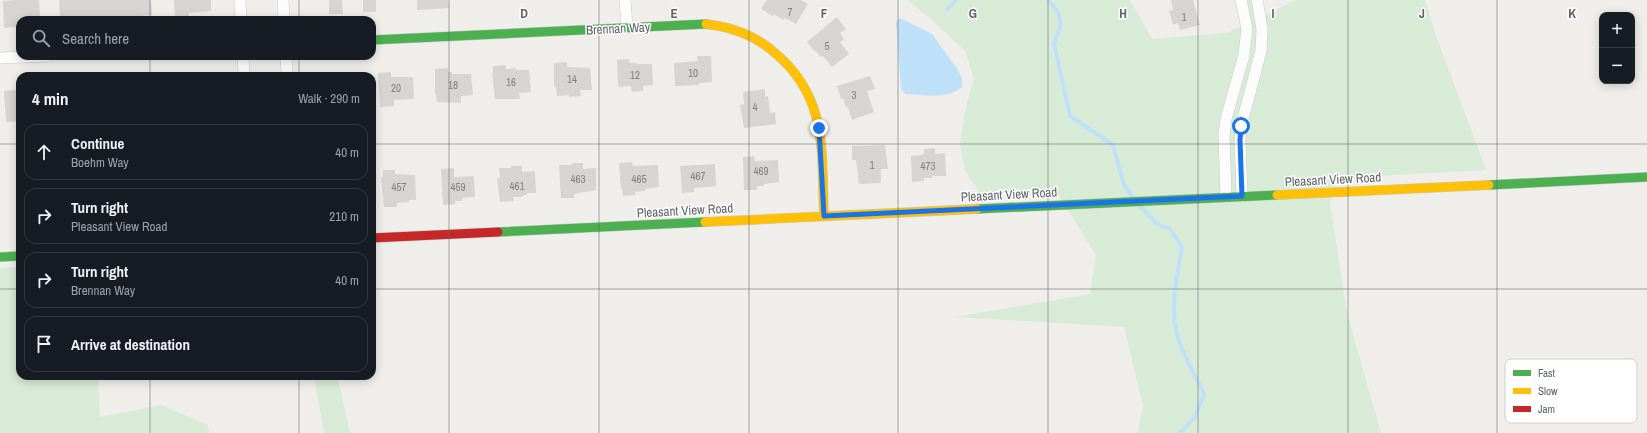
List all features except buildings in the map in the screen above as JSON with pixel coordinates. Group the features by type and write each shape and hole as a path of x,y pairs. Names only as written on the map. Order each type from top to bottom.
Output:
{"street":[{"path":"240,0 241,16"},
{"path":"283,0 284,16"},
{"path":"625,0 627,27"},
{"path":"1226,197 1224,136 1226,119 1244,53 1247,29 1241,0"},
{"path":"1242,196 1241,126 1260,56 1262,29 1257,0"},
{"name":"Brennan Way","path":"376,40 701,24 734,29 769,47 795,72 806,89 814,106 819,128 824,216"},
{"path":"1244,53 1260,56"},
{"path":"0,58 16,57"},
{"path":"243,60 244,72"},
{"path":"286,60 287,72"},
{"name":"Pleasant View Road","path":"376,238 1647,176"},
{"path":"0,257 16,256"}],"green space":[{"path":"907,0 1130,0 1152,39 1226,33 1251,22 1247,0 1252,0 1256,20 1296,0 1425,0 1438,41 1486,170 1337,178 1330,203 1347,313 1381,433 1138,433 1143,405 1124,327 955,317 1090,294 1096,255 1056,191 980,193 965,171 960,144 965,111 974,79 965,51 931,19"},
{"path":"16,267 16,380 98,380 100,417 161,405 208,425 209,433 0,433 0,268"},
{"path":"315,380 338,380 350,433 324,433"}],"water":[{"path":"900,18 932,34 958,70 962,79 962,87 949,94 935,96 906,94 901,90 896,22"}],"waterway":[{"path":"947,10 956,0"},
{"path":"1048,0 1058,12 1061,25 1054,44 1070,116 1113,145 1124,185 1133,197"},
{"path":"1140,206 1157,224 1170,229 1182,247 1175,292 1175,327 1183,352 1204,394 1195,417 1180,433"}],"traffic: fast":[{"path":"376,40 706,24"},
{"path":"1489,185 1647,177"},
{"path":"977,209 1277,195"},
{"path":"498,232 705,222"},
{"path":"0,257 16,256"}],"traffic: slow":[{"path":"706,24 725,27 743,33 759,41 775,53 792,70 805,89 819,128 823,170 824,216"},
{"path":"1277,195 1489,185"},
{"path":"705,222 977,209"}],"traffic: jam":[{"path":"376,238 498,232"}],"route":[{"path":"819,128 824,216 1242,196 1241,126"}]}
